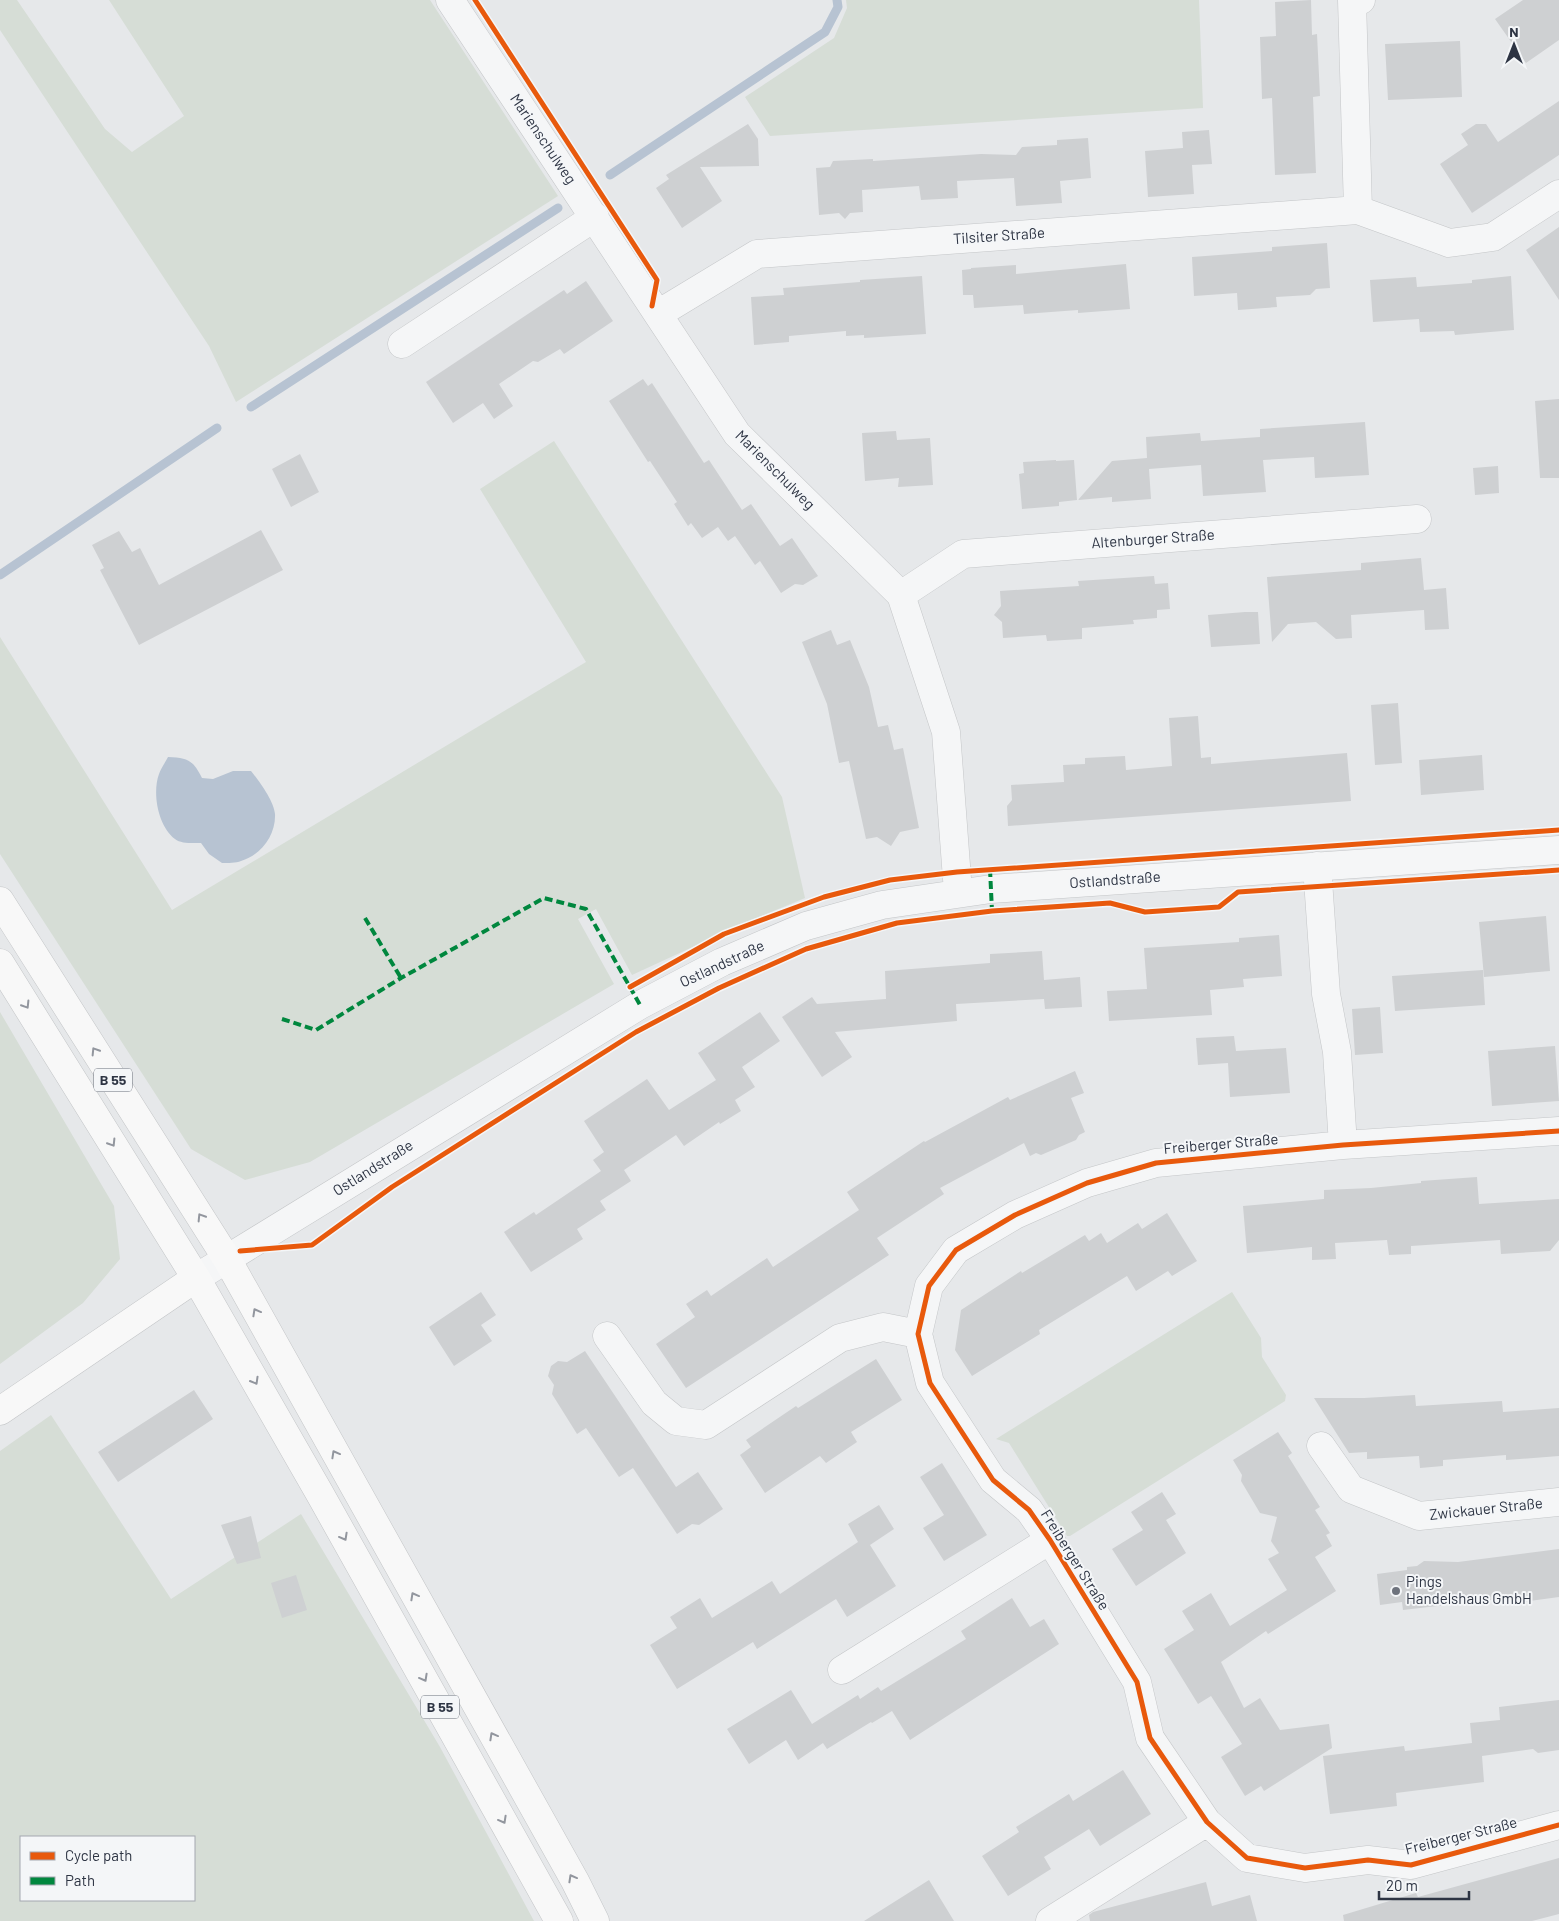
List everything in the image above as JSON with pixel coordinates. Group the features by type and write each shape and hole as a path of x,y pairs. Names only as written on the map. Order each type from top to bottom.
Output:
{"main road":[{"name":"B 55","path":"0,901 227,1258 575,1881 595,1921"},
{"name":"B 55","path":"0,964 196,1278 320,1494 559,1921"},
{"name":"Ostlandstraße","path":"0,1411 196,1278"}],"street":[{"name":"Marienschulweg","path":"450,0 737,434 901,595 946,732 958,892"},
{"path":"1358,210 1352,0 1361,0"},
{"name":"Tilsiter Straße","path":"658,314 757,254 1358,210 1449,243 1494,237 1559,194"},
{"path":"402,344 595,217"},
{"name":"Altenburger Straße","path":"901,595 963,554 1417,519"},
{"name":"Ostlandstraße","path":"196,1278 640,1005 722,962 806,926 882,905 958,892 1559,850"},
{"path":"1317,866 1326,994 1337,1052 1344,1145"},
{"name":"Freiberger Straße","path":"1559,1131 1344,1145 1156,1163 1087,1182 1015,1214 956,1250 929,1286 918,1334 930,1384 993,1480 1029,1510 1050,1540 1137,1682 1150,1738 1206,1822 1247,1858 1305,1868 1368,1860 1411,1865 1559,1825"},
{"path":"607,1336 654,1403 676,1421 706,1425 840,1338 883,1326 918,1334"},
{"name":"Zwickauer Straße","path":"1321,1446 1351,1489 1419,1516 1559,1502"},
{"name":"Freiberger Straße","path":"842,1670 1050,1540"},
{"path":"1050,1921 1206,1822"}],"shaded area":[{"path":"0,0 17,0 105,129 132,152 184,116 109,0 430,0 558,196 236,402 209,346 0,30"},
{"path":"846,0 1199,0 1203,108 770,136 745,97 834,38 847,8"},
{"path":"554,441 782,797 805,898 749,921 632,975 596,909 578,919 614,984 310,1162 245,1180 191,1149 0,854 0,637 172,910 586,662 480,489"},
{"path":"0,1012 114,1206 120,1259 83,1303 0,1364"},
{"path":"1232,1292 1261,1338 1262,1357 1286,1395 1285,1401 1070,1536 1067,1536 1009,1443 996,1439"},
{"path":"51,1415 171,1599 301,1514 440,1747 534,1921 0,1921 0,1451"}],"water":[{"path":"168,757 189,761 196,767 202,778 213,779 233,771 251,771 269,797 275,814 275,822 270,837 261,849 241,861 222,863 209,854 201,843 180,842 175,839 164,826 158,809 156,790 159,774"}],"building":[{"path":"1311,0 1312,35 1317,34 1320,96 1313,97 1316,173 1275,175 1272,98 1262,99 1260,37 1276,36 1275,2"},
{"path":"1523,0 1559,0 1559,40 1526,63 1495,19"},
{"path":"1460,41 1462,97 1388,100 1385,44"},
{"path":"1559,101 1559,155 1472,213 1440,164 1468,145 1461,134 1476,124 1486,124 1498,142"},
{"path":"748,124 758,139 759,166 700,167 722,201 682,228 656,188 669,179 666,175"},
{"path":"1209,130 1212,164 1192,165 1194,194 1148,197 1145,151 1183,148 1182,132"},
{"path":"1088,138 1091,178 1060,181 1062,203 1016,206 1014,178 957,181 958,198 921,200 919,186 862,190 863,212 850,213 845,219 839,213 819,215 816,168 830,167 833,161 873,159 873,161 981,154 1016,155 1022,147 1057,145 1057,140"},
{"path":"1559,227 1559,300 1526,250"},
{"path":"1327,243 1330,288 1316,289 1310,295 1276,297 1277,307 1238,310 1237,293 1194,296 1192,257 1272,251 1272,247"},
{"path":"1126,264 1130,309 1078,313 1078,310 1024,314 1023,305 974,308 973,295 963,295 962,270 971,268 1016,265 1016,274"},
{"path":"922,276 926,334 864,338 864,335 846,336 846,331 789,336 789,342 754,345 751,297 784,295 783,288"},
{"path":"1511,276 1514,330 1455,335 1454,331 1420,332 1419,319 1373,322 1370,280 1416,277 1417,287 1472,283 1472,280"},
{"path":"586,281 613,321 564,354 560,349 538,362 533,361 499,384 513,406 494,419 483,403 453,423 426,382 564,290 567,294"},
{"path":"643,379 648,386 652,383 704,463 709,460 742,510 751,504 780,546 792,538 818,576 803,585 795,584 781,593 760,561 755,565 735,536 728,541 718,527 702,538 691,523 688,526 674,504 677,502 650,461 648,462 609,401"},
{"path":"1559,399 1559,478 1540,478 1535,401"},
{"path":"1365,422 1369,475 1315,478 1314,457 1263,460 1266,492 1203,496 1201,465 1149,469 1151,499 1112,502 1112,497 1078,500 1112,461 1147,458 1146,437 1200,433 1201,441 1260,437 1260,429"},
{"path":"896,431 897,440 930,438 933,485 898,487 899,478 865,481 862,433"},
{"path":"300,454 319,492 291,507 272,469"},
{"path":"1074,460 1077,500 1059,502 1059,506 1022,509 1019,474 1024,473 1023,462"},
{"path":"1498,466 1499,493 1475,495 1473,468"},
{"path":"261,530 283,570 139,645 100,570 104,568 92,545 119,531 132,552 140,548 159,585"},
{"path":"1421,558 1424,590 1446,588 1449,629 1425,630 1424,610 1351,615 1352,638 1336,639 1316,622 1288,624 1272,642 1267,577 1361,570 1361,563"},
{"path":"1154,576 1155,584 1168,583 1170,609 1157,610 1157,618 1133,620 1134,624 1082,628 1082,639 1047,641 1046,635 1003,638 1002,622 994,615 1001,606 1000,591 1079,586 1078,581"},
{"path":"1258,612 1260,644 1211,647 1208,615"},
{"path":"831,630 837,645 850,640 869,687 878,727 888,725 894,750 903,748 919,828 900,832 891,846 877,837 866,839 849,761 839,763 827,704 802,642"},
{"path":"1398,703 1402,763 1375,765 1371,705"},
{"path":"1198,716 1201,758 1211,757 1211,764 1347,753 1351,801 1008,826 1007,806 1012,800 1011,785 1064,782 1063,765 1085,764 1085,758 1125,756 1126,770 1172,766 1169,718"},
{"path":"1482,755 1484,790 1421,795 1419,760"},
{"path":"1546,916 1550,971 1484,977 1479,922"},
{"path":"1279,935 1282,976 1243,979 1244,987 1210,990 1212,1015 1109,1021 1107,991 1147,989 1144,948 1239,942 1239,938"},
{"path":"1042,951 1044,980 1080,977 1082,1007 1045,1009 1044,999 956,1004 957,1021 835,1032 852,1057 822,1077 782,1017 812,997 817,1004 886,999 885,971 990,963 990,954"},
{"path":"1483,970 1485,1005 1395,1011 1392,976"},
{"path":"1380,1007 1383,1053 1355,1055 1352,1009"},
{"path":"760,1012 780,1041 742,1067 755,1087 735,1100 741,1111 720,1124 719,1122 684,1146 676,1135 624,1170 631,1181 600,1201 606,1210 577,1229 583,1239 531,1272 504,1232 534,1212 536,1215 601,1171 593,1160 604,1152 584,1121 647,1079 669,1110 716,1080 698,1053"},
{"path":"1234,1036 1236,1051 1286,1048 1290,1093 1230,1097 1228,1063 1198,1065 1196,1038"},
{"path":"1555,1046 1559,1101 1492,1106 1488,1051"},
{"path":"1075,1071 1084,1093 1071,1098 1085,1132 1079,1135 1076,1140 1041,1155 1036,1153 1030,1156 1024,1143 940,1188 944,1194 877,1238 889,1255 686,1388 656,1344 695,1317 686,1304 707,1290 711,1296 767,1258 773,1267 859,1210 847,1192 924,1141 1008,1097 1010,1100"},
{"path":"1477,1177 1479,1204 1559,1199 1559,1240 1550,1251 1501,1254 1500,1240 1411,1246 1411,1254 1389,1255 1387,1240 1335,1243 1336,1259 1312,1260 1312,1247 1247,1253 1243,1206 1324,1199 1324,1190 1371,1188 1421,1183 1421,1181"},
{"path":"1167,1213 1197,1261 1172,1276 1168,1271 1136,1291 1127,1276 1039,1330 1040,1334 972,1376 955,1350 961,1310 1021,1271 1022,1273 1085,1235 1089,1241 1101,1233 1107,1243 1138,1223 1142,1229"},
{"path":"481,1292 496,1315 481,1325 492,1341 454,1366 429,1327"},
{"path":"585,1351 676,1487 698,1472 723,1509 699,1525 692,1524 677,1534 633,1468 619,1477 586,1428 577,1434 552,1394 554,1385 548,1376 551,1366 558,1361 567,1362"},
{"path":"876,1359 902,1400 851,1432 857,1442 826,1463 820,1456 765,1493 740,1455 751,1447 746,1440 796,1406 798,1408"},
{"path":"194,1390 213,1419 118,1482 98,1452"},
{"path":"1415,1395 1416,1406 1502,1401 1503,1412 1559,1408 1559,1456 1506,1460 1506,1455 1443,1460 1443,1466 1420,1468 1419,1456 1367,1459 1367,1452 1349,1453 1314,1398"},
{"path":"1278,1432 1292,1453 1288,1456 1320,1507 1315,1510 1330,1533 1326,1535 1332,1546 1315,1557 1336,1591 1268,1634 1266,1631 1221,1662 1244,1708 1260,1698 1280,1730 1329,1724 1332,1748 1264,1791 1261,1786 1245,1796 1221,1757 1242,1744 1211,1696 1198,1704 1164,1649 1194,1630 1182,1611 1211,1593 1230,1626 1287,1590 1268,1559 1279,1553 1271,1541 1277,1517 1260,1513 1241,1481 1242,1475 1233,1460"},
{"path":"942,1463 987,1535 944,1561 923,1528 944,1515 920,1477"},
{"path":"1162,1492 1176,1514 1166,1520 1186,1553 1136,1586 1112,1549 1143,1530 1131,1512"},
{"path":"879,1505 894,1529 870,1545 896,1586 847,1617 836,1599 757,1649 753,1642 677,1689 650,1645 677,1628 670,1617 700,1598 712,1618 772,1581 780,1594 858,1542 848,1524"},
{"path":"251,1516 261,1558 237,1564 221,1525"},
{"path":"1559,1549 1559,1597 1523,1602 1523,1596 1403,1610 1402,1602 1380,1605 1377,1574 1407,1570 1407,1567 1417,1566 1424,1561 1458,1562"},
{"path":"296,1575 307,1610 282,1618 271,1583"},
{"path":"1012,1598 1030,1627 1044,1619 1059,1644 910,1740 892,1711 827,1749 823,1743 798,1760 786,1740 749,1764 727,1729 791,1690 812,1724 858,1695 860,1699 878,1687 881,1691 966,1639 961,1631"},
{"path":"1559,1700 1559,1750 1538,1753 1533,1749 1482,1756 1484,1782 1396,1793 1397,1806 1330,1814 1323,1756 1404,1746 1405,1751 1472,1743 1470,1723 1500,1720 1499,1707"},
{"path":"1123,1770 1151,1814 1100,1846 1089,1829 1044,1857 1051,1869 1008,1896 982,1856 1019,1832 1016,1827 1069,1794 1073,1801"},
{"path":"1559,1858 1559,1914 1532,1921 1344,1921 1343,1915 1416,1893 1418,1897"},
{"path":"929,1880 954,1921 864,1921"},
{"path":"1206,1882 1212,1906 1250,1895 1257,1921 1090,1921 1089,1915 1093,1912"}],"waterway":[{"path":"610,175 825,32 838,7 837,0"},
{"path":"251,407 558,208"},
{"path":"0,575 217,428"}],"marked path":[{"path":"990,869 992,911"},
{"path":"282,1019 316,1030 401,978 544,898 586,909 640,1005"},
{"path":"365,918 401,978"}],"cycle path":[{"path":"475,0 657,280 652,306"},
{"path":"630,987 724,934 824,897 890,880 957,872 1559,830"},
{"path":"240,1251 312,1245 392,1187 636,1032 719,988 806,949 897,923 992,911 1110,903 1145,912 1219,907 1238,892 1559,870"},
{"path":"1559,1131 1343,1145 1156,1163 1087,1183 1015,1215 956,1250 929,1286 918,1334 930,1383 993,1480 1029,1510 1050,1540 1137,1682 1150,1738 1207,1822 1247,1858 1305,1868 1368,1860 1411,1865 1559,1825"}],"place":[{"name":"Pings Handelshaus GmbH","path":"1396,1591"}]}
